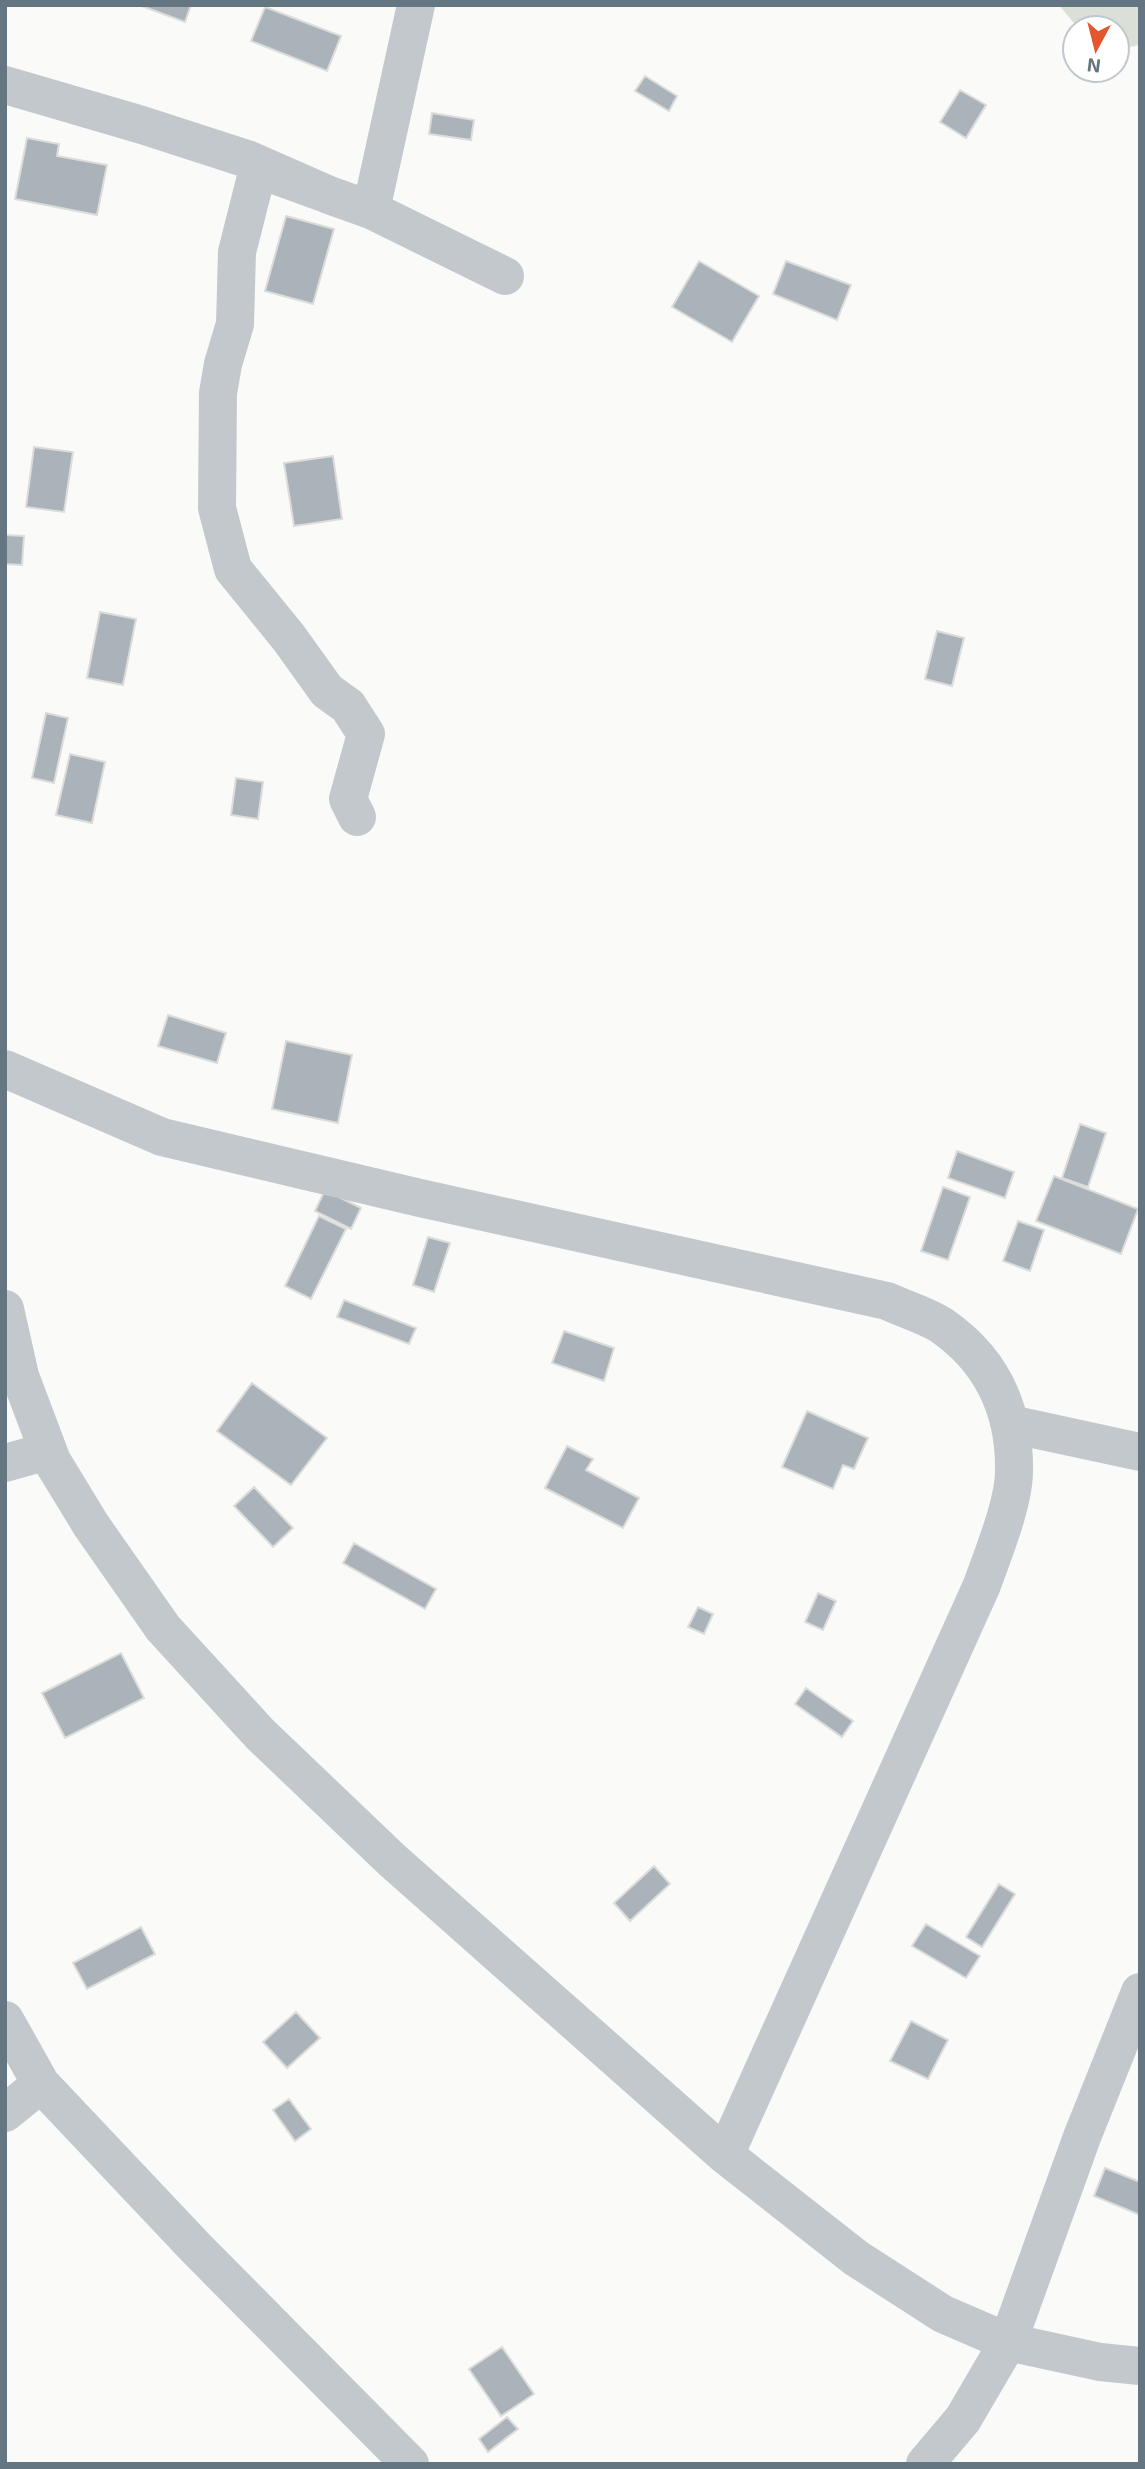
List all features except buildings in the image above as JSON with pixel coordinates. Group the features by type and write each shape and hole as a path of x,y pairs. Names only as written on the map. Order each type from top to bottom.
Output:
{"street":[{"path":"371,210 416,5"},
{"path":"5,85 247,159 329,195"},
{"path":"356,817 348,799 366,734 348,706 327,691 289,638 233,569 218,508 218,393 235,324 236,252 258,169 371,210 505,276"},
{"path":"5,1069 162,1137 420,1198 887,1301 939,1324 971,1349 995,1379 1010,1424 1015,1473 1004,1522 982,1585 725,2155"},
{"path":"5,1309 20,1376 48,1451 91,1525 163,1628 260,1734 392,1860 725,2155 856,2258 943,2314 1008,2342 1100,2362 1140,2365"},
{"path":"1010,1424 1140,1452"},
{"path":"5,1463 48,1451"},
{"path":"925,2464 963,2418 1008,2342 1082,2137 1140,1992"},
{"path":"5,2020 41,2084 196,2248 410,2464"},
{"path":"5,2113 41,2084"}],"shaded area":[{"path":"1059,5 1140,5 1140,45 1131,47 1131,14 1066,14"}]}
